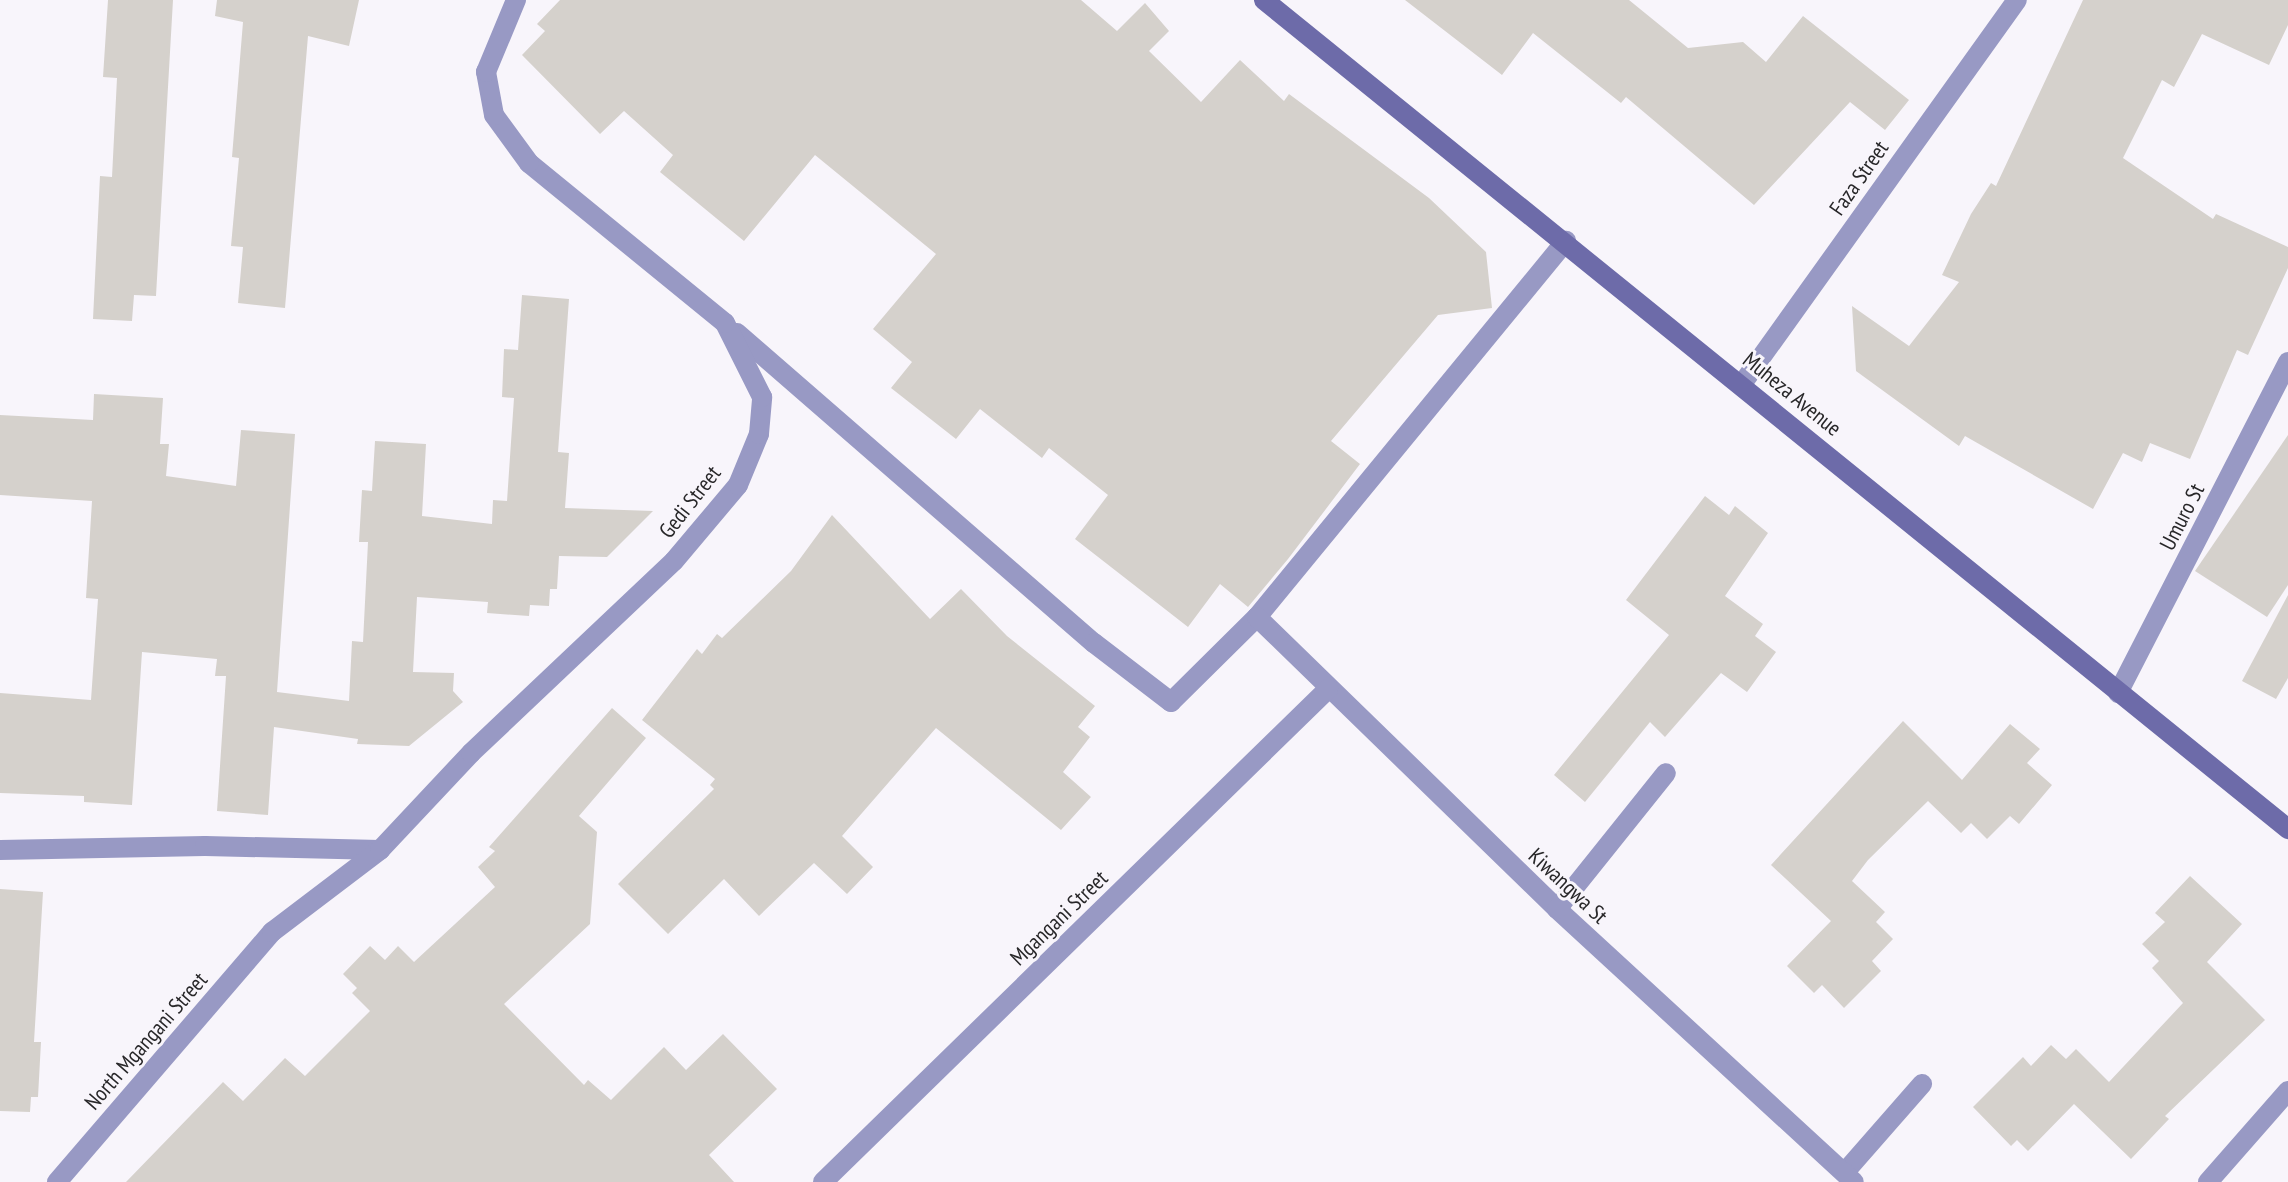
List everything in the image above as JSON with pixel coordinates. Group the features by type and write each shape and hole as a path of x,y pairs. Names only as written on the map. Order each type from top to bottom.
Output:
{"street":[{"name":"Gedi Street","path":"272,932 380,850 471,753 674,561 738,485 759,434 762,397 725,323 529,163 494,115 486,72 516,0"},
{"name":"Muheza Avenue","path":"1264,0 1566,241 2288,829"},
{"name":"Faza Street","path":"1742,384 2017,0"},
{"path":"725,323 1094,643 1171,702 1257,617 1566,241"},
{"name":"Umuro St","path":"2118,693 2288,362"},
{"name":"Kiwangwa St","path":"1257,617 1557,909 1850,1177"},
{"name":"Mgangani Street","path":"823,1182 1328,689"},
{"path":"1557,909 1666,773"},
{"path":"0,850 205,846 380,850"},
{"name":"North Mgangani Street","path":"57,1182 272,932"},
{"path":"1850,1177 1922,1084"},
{"path":"2208,1182 2288,1091"}],"building":[{"path":"108,0 173,0 156,296 134,295 132,321 93,319 100,176 112,177 117,78 103,77"},
{"path":"217,0 359,0 349,46 308,36 285,308 238,303 243,247 231,246 239,158 232,157 243,22 215,16"},
{"path":"560,0 1081,0 1117,31 1145,3 1169,31 1149,51 1201,102 1240,60 1284,101 1289,94 1429,198 1486,252 1492,308 1438,315 1331,441 1360,464 1288,559 1248,607 1220,584 1188,627 1075,539 1108,495 1049,448 1042,458 980,409 956,439 891,388 912,362 873,329 936,254 815,155 744,241 660,172 673,155 624,111 600,134 522,55 545,31 537,24"},
{"path":"1405,0 1629,0 1688,48 1743,42 1766,62 1803,16 1909,100 1885,130 1850,102 1754,205 1626,97 1621,103 1533,33 1502,75"},
{"path":"2083,0 2288,0 2288,25 2269,65 2202,34 2174,87 2162,80 2123,158 2213,219 2216,214 2288,247 2288,268 2248,355 2237,350 2190,459 2150,443 2142,462 2123,453 2093,509 1965,436 1959,446 1856,371 1852,306 1909,346 1959,282 1942,275 1971,214 1991,183 1996,186"},
{"path":"522,295 569,299 558,452 569,453 565,508 653,511 607,557 559,556 557,589 550,589 549,606 530,605 529,616 487,613 488,602 417,597 413,672 454,673 453,691 463,702 409,746 357,744 358,739 274,727 268,815 217,811 226,676 215,676 217,659 142,652 132,805 84,802 84,796 0,793 0,693 91,700 98,599 86,598 92,501 0,495 0,415 93,420 94,394 163,398 160,444 169,444 166,476 236,486 241,430 295,434 277,692 349,701 352,641 363,642 368,542 359,542 362,490 372,491 375,441 426,444 422,516 492,524 493,500 507,501 514,398 502,397 504,349 518,350"},
{"path":"2288,435 2288,585 2267,617 2195,571"},
{"path":"1705,496 1729,515 1735,506 1768,533 1725,596 1763,624 1755,636 1776,652 1747,692 1721,673 1665,737 1650,722 1585,802 1554,775 1669,635 1626,600"},
{"path":"832,515 930,619 961,589 1007,636 1095,706 1078,727 1090,737 1063,772 1091,797 1061,830 936,728 842,836 873,867 847,894 814,863 759,916 724,879 668,934 618,884 714,789 710,785 715,779 642,720 697,649 702,654 717,634 722,638 791,571"},
{"path":"2288,595 2288,678 2276,699 2242,681"},
{"path":"612,708 646,738 579,816 597,832 590,924 504,1004 584,1085 588,1080 611,1100 664,1047 686,1070 723,1034 777,1089 709,1155 734,1182 126,1182 223,1082 243,1101 285,1058 305,1076 370,1011 352,993 357,988 343,974 370,946 385,960 398,946 414,962 495,887 478,867 495,851 489,847"},
{"path":"1903,721 1962,780 2010,724 2040,749 2027,763 2052,785 2019,824 2010,816 1987,839 1971,823 1961,833 1928,801 1868,860 1852,881 1885,912 1876,922 1893,939 1872,961 1881,971 1844,1008 1822,985 1814,993 1787,966 1831,921 1771,865"},
{"path":"2190,876 2242,924 2207,962 2265,1020 2165,1116 2169,1119 2131,1159 2074,1104 2028,1151 2017,1140 2011,1146 1973,1107 2023,1057 2031,1066 2051,1045 2066,1059 2076,1049 2109,1082 2183,1003 2152,968 2159,961 2142,944 2165,922 2155,913"},
{"path":"0,889 43,892 34,1042 41,1042 38,1097 31,1097 30,1112 0,1111"}]}
